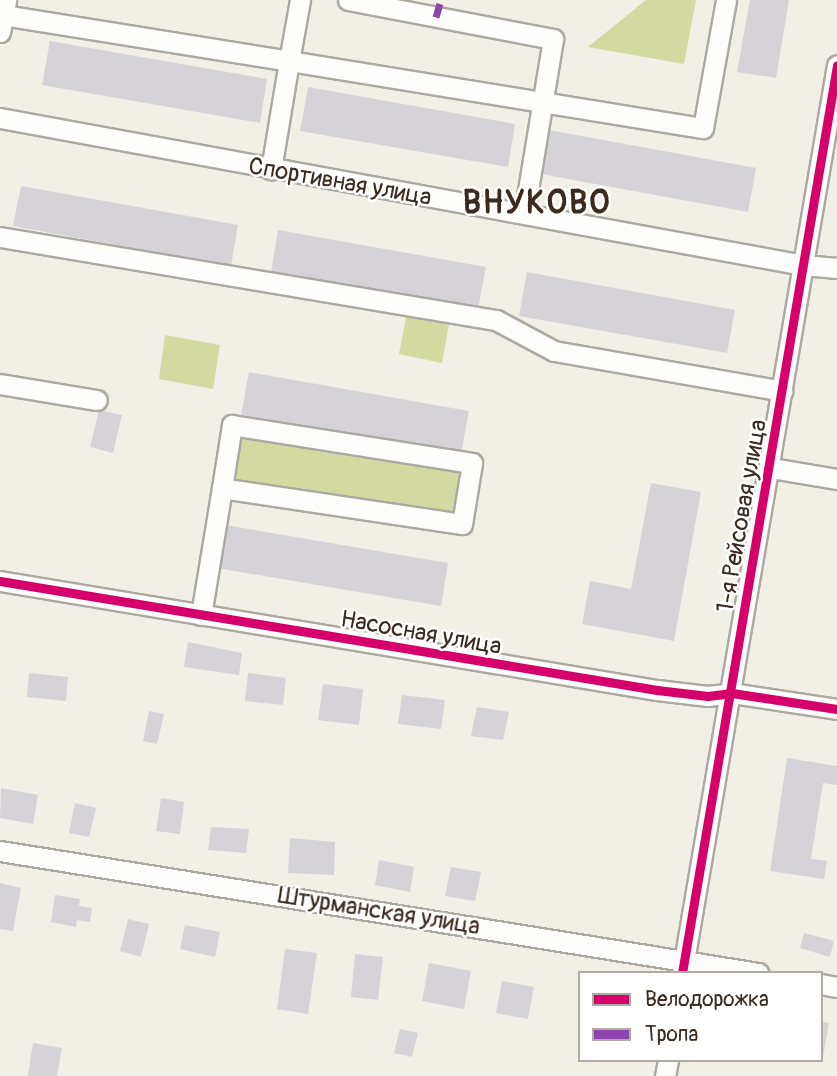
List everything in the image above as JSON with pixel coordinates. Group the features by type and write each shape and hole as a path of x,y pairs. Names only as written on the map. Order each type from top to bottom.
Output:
{"street":[{"path":"271,170 300,0"},
{"path":"348,0 553,39 524,214"},
{"path":"3,16 703,128 726,0"},
{"name":"1-я Рейсовая улица","path":"683,966 771,468 837,68"},
{"name":"Спортивная улица","path":"0,118 271,170 803,265 837,268"},
{"path":"0,237 496,320 554,351 783,390"},
{"path":"0,384 97,400"},
{"path":"201,615 232,425 472,463 461,524 222,488"},
{"path":"771,468 837,479"},
{"name":"Насосная улица","path":"0,581 657,690 708,696 732,693 837,709"},
{"name":"Штурманская улица","path":"0,851 683,966 737,971"}],"green space":[{"path":"646,0 696,0 684,64 588,47"},
{"path":"408,307 451,313 442,363 399,354"},
{"path":"165,335 220,345 213,389 159,379"},
{"path":"232,425 466,462 462,524 222,488"}],"building":[{"path":"750,0 789,0 776,78 737,72"},
{"path":"50,41 267,79 260,123 42,85"},
{"path":"308,87 515,124 508,167 300,131"},
{"path":"549,130 756,168 748,212 541,174"},
{"path":"21,186 238,225 231,266 13,226"},
{"path":"278,230 486,267 478,309 271,272"},
{"path":"527,272 735,310 727,353 519,316"},
{"path":"249,372 469,411 461,453 241,415"},
{"path":"99,410 122,415 113,453 90,447"},
{"path":"651,483 701,492 674,641 582,624 590,581 631,589"},
{"path":"219,524 448,563 441,606 211,567"},
{"path":"188,642 242,653 239,675 184,667"},
{"path":"29,673 68,677 66,701 27,697"},
{"path":"248,673 286,678 283,705 245,701"},
{"path":"323,684 363,689 359,725 318,720"},
{"path":"402,695 445,700 441,729 398,724"},
{"path":"477,707 509,712 503,740 471,736"},
{"path":"149,711 164,714 157,744 143,741"},
{"path":"787,758 837,766 837,785 823,783 811,859 827,861 824,879 770,871"},
{"path":"1,788 38,795 33,824 0,818"},
{"path":"161,798 184,802 180,834 156,831"},
{"path":"75,803 96,808 89,837 69,833"},
{"path":"211,827 249,829 246,853 208,850"},
{"path":"290,838 335,842 334,875 288,873"},
{"path":"379,860 414,867 410,892 375,885"},
{"path":"451,867 481,872 475,901 445,896"},
{"path":"0,883 21,888 13,931 0,929"},
{"path":"55,895 80,899 79,906 92,908 90,922 77,920 76,927 51,922"},
{"path":"128,919 149,924 141,957 120,951"},
{"path":"185,925 220,932 215,957 180,949"},
{"path":"804,933 834,941 830,957 800,948"},
{"path":"285,949 317,953 308,1014 277,1009"},
{"path":"355,954 383,957 378,1000 351,997"},
{"path":"429,963 471,971 464,1009 422,1001"},
{"path":"502,981 534,987 528,1019 496,1013"},
{"path":"823,1022 829,1023 823,1057"},
{"path":"400,1029 418,1033 412,1057 394,1053"},
{"path":"33,1043 62,1048 57,1076 28,1076"}],"marked path":[{"path":"436,17 441,0"}],"cycle path":[{"path":"682,971 837,65"},
{"path":"0,581 657,690 708,696 732,693 837,709"}],"district":[{"name":"ВНУКОВО","path":"537,203"}]}
